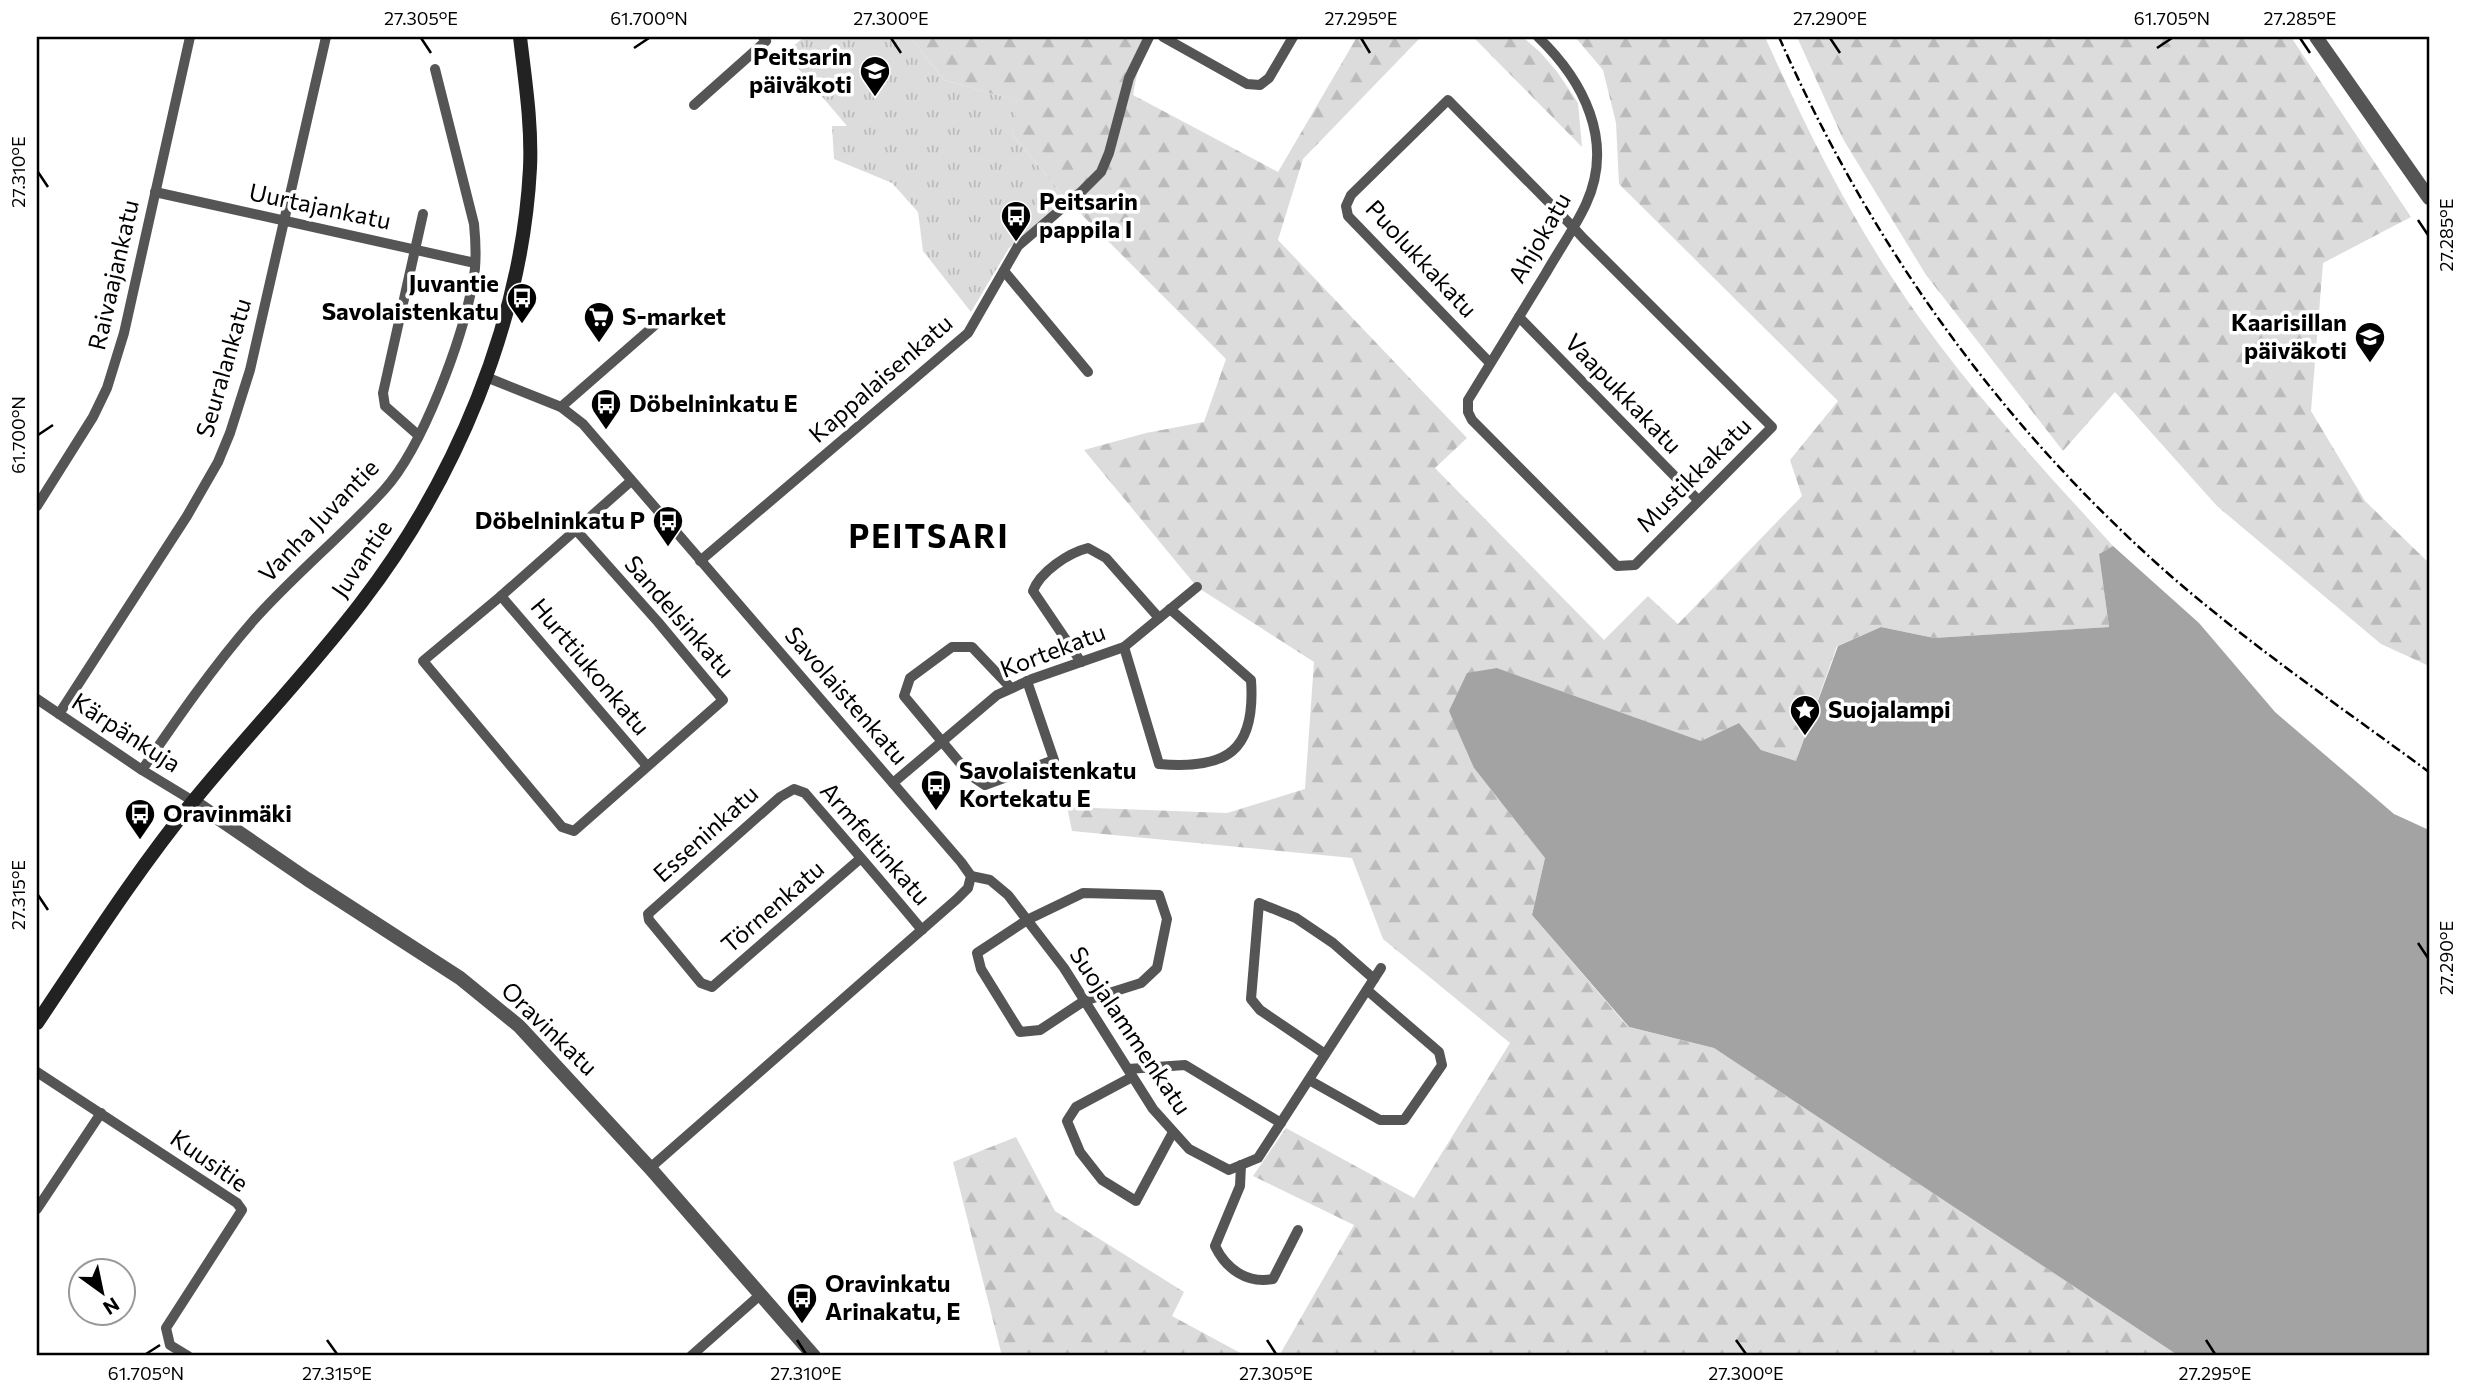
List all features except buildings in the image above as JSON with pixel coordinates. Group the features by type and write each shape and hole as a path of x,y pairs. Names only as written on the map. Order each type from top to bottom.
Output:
{"main road":[{"name":"Juvantie","path":"37,1023 144,863 193,801 330,641 382,574 428,499 456,445 486,377 509,306 522,242 530,167 529,111 520,37"}],"street":[{"name":"Raivaajankatu","path":"37,506 88,426 107,388 124,333 190,37"},
{"name":"Seuralankatu","path":"59,714 187,516 218,461 245,390 326,37"},
{"path":"694,105 766,41 763,37"},
{"name":"Kappalaisenkatu","path":"700,561 968,333 1018,246 1101,172 1109,153 1129,78 1149,37"},
{"path":"1163,37 1247,83 1259,85 1269,78 1293,37"},
{"name":"Ahjokatu","path":"1472,420 1468,412 1468,400 1587,203 1596,164 1596,139 1585,97 1570,72 1538,37"},
{"path":"2319,38 2429,198"},
{"name":"Vanha Juvantie","path":"142,770 203,681 243,633 288,583 384,489 398,471 432,408 462,328 475,263 474,225 435,69"},
{"name":"Puolukkakatu","path":"1490,363 1348,216 1346,206 1351,195 1448,100 1573,226"},
{"name":"Uurtajankatu","path":"156,192 475,263"},
{"path":"418,435 385,406 383,393 423,214"},
{"name":"Mustikkakatu","path":"1472,420 1617,566 1635,565 1772,426 1573,226"},
{"path":"1004,271 1087,372"},
{"name":"Vaapukkakatu","path":"1519,317 1698,500"},
{"path":"561,407 663,318"},
{"name":"Savolaistenkatu","path":"486,377 561,407 583,424 971,876"},
{"path":"631,481 423,661 562,827 574,831 647,766"},
{"name":"Sandelsinkatu","path":"576,530 723,700 647,766"},
{"path":"1081,662 1033,592 1036,581 1075,551 1088,548 1107,558 1159,618"},
{"name":"Kortekatu","path":"893,783 997,695 1027,681 1124,647 1197,587"},
{"name":"Hurttiukonkatu","path":"501,596 647,766"},
{"path":"1124,647 1159,764 1190,767 1231,755 1242,744 1253,702 1251,680 1170,609"},
{"path":"1011,688 972,647 952,647 910,678 904,696 970,775 985,785 1055,760 1027,681"},
{"name":"Kärpänkuja","path":"37,699 193,801"},
{"name":"Armfeltinkatu","path":"794,789 805,793 922,930"},
{"name":"Esseninkatu","path":"712,987 701,983 649,920 648,914 779,797 794,789"},
{"name":"Oravinkatu","path":"193,801 460,978 509,1018 577,1086 814,1356"},
{"name":"Törnenkatu","path":"712,987 861,858"},
{"path":"650,1168 922,930 968,888 971,876"},
{"name":"Suojalammenkatu","path":"971,876 990,880 1008,895 1064,968 1153,1109 1189,1149 1229,1170 1241,1165"},
{"path":"1083,893 1159,895 1167,919 1157,968 1141,983 1084,1001 1040,1030 1020,1032 981,969 977,953 1027,920 1083,893"},
{"path":"1325,1054 1260,1010 1251,999 1259,903 1305,924 1333,943 1374,979"},
{"path":"1298,1230 1273,1279 1257,1282 1236,1271 1220,1256 1215,1246 1240,1186 1241,1165 1258,1158 1381,968"},
{"path":"1309,1080 1380,1120 1404,1120 1442,1065 1439,1052 1367,989"},
{"path":"1174,1132 1136,1201 1102,1180 1080,1152 1067,1121 1076,1107 1130,1073 1185,1065 1281,1123"},
{"name":"Kuusitie","path":"37,1072 237,1203 242,1210 166,1328 170,1345 188,1356"},
{"path":"37,1209 101,1113"},
{"path":"691,1356 760,1295"}],"green space":[{"path":"804,37 910,37 944,80 1019,101 1012,134 1065,198 1009,248 971,312 923,251 918,212 892,183 834,159 832,126 847,126 785,53"},
{"path":"910,37 1144,37 1133,95 1278,172 1357,37 1421,37 1303,159 1278,240 1467,438 1435,468 1604,640 1648,596 1678,624 1802,496 1790,460 1838,401 1619,184 1616,123 1603,70 1575,37 1765,37 1839,189 1915,312 1996,416 2113,546 2099,554 2109,627 1934,638 1881,627 1837,646 1796,761 1761,750 1739,723 1701,741 1497,668 1474,768 1545,858 1532,915 1628,1027 1714,1048 2179,1356 1279,1356 1354,1225 1253,1176 1286,1128 1414,1198 1510,1043 1383,939 1352,858 1072,831 1067,807 1227,813 1305,789 1314,662 1197,587 1084,450 1146,433 1204,422 1226,359 1065,198 1012,134 1018,101 944,80"},
{"path":"1473,37 1523,37 1541,53 1578,103 1582,147"},
{"path":"1797,37 2040,37 2054,40 2059,37 2291,37 2411,217 2323,263 2311,411 2365,501 2429,563 2429,666 2381,644 2217,506 2115,392 2063,451 1926,275 1843,139"},
{"path":"1016,1137 1055,1211 1184,1292 1172,1316 1246,1356 1002,1356 953,1162"}],"shaded area":[{"name":"Suojalampi","path":"2113,546 2199,623 2275,712 2394,814 2429,830 2429,1356 2179,1356 1714,1048 1629,1027 1532,915 1545,858 1474,768 1449,711 1467,673 1497,668 1701,741 1739,723 1761,750 1796,761 1838,646 1881,627 1934,638 2109,627 2099,554"}],"railway":[{"path":"1779,37 1815,114 1898,259 1996,395 2051,458 2110,519 2203,603 2298,677 2429,772"}],"place":[{"name":"Peitsarin päiväkoti","path":"875,98"},
{"name":"Peitsarin pappila I","path":"1016,243"},
{"name":"Juvantie Savolaistenkatu","path":"522,325"},
{"name":"S-market","path":"599,344"},
{"name":"Kaarisillan päiväkoti","path":"2370,364"},
{"name":"Döbelninkatu E","path":"606,431"},
{"name":"Döbelninkatu P","path":"668,548"},
{"name":"Suojalampi","path":"1805,737"},
{"name":"Savolaistenkatu Kortekatu E","path":"936,812"},
{"name":"Oravinmäki","path":"140,841"},
{"name":"Oravinkatu Arinakatu, E","path":"802,1325"}],"district":[{"name":"PEITSARI","path":"929,537"}]}
